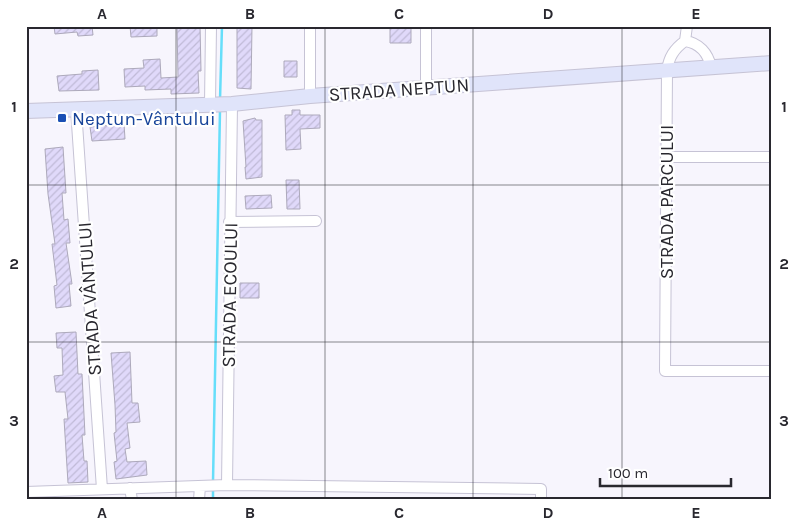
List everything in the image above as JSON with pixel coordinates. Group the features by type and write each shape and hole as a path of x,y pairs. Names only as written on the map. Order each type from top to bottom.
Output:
{"street":[{"name":"STRADA ECOULUI","path":"211,26 221,104 229,222 227,485"},
{"path":"310,26 310,96"},
{"path":"426,26 426,87"},
{"path":"687,26 685,41 694,42 703,50 711,67"},
{"name":"STRADA PARCULUI","path":"685,41 677,47 668,59 667,70 665,371 772,371"},
{"name":"STRADA NEPTUN","path":"26,111 221,104 426,87 772,63"},
{"name":"STRADA VÂNTULUI","path":"76,109 102,489"},
{"path":"666,157 772,157"},
{"path":"229,222 316,221"},
{"path":"26,492 227,485 541,489 541,500"},
{"path":"199,500 200,486"},
{"path":"130,488 132,500"}],"building":[{"path":"54,26 92,26 93,35 78,36 77,32 55,34"},
{"path":"130,26 157,26 157,36 131,37"},
{"path":"177,26 200,26 201,71 198,71 199,93 171,94 171,89 145,90 145,86 125,87 124,69 144,68 143,60 160,59 161,78 178,77"},
{"path":"237,26 252,26 251,89 237,88"},
{"path":"390,26 411,26 411,43 390,43"},
{"path":"284,61 297,61 297,77 284,77"},
{"path":"98,70 99,90 59,91 57,76 82,74 82,71"},
{"path":"292,110 300,110 300,115 320,115 320,128 300,129 301,149 286,150 285,115 292,115"},
{"path":"255,118 256,120 262,120 262,177 246,179 243,121"},
{"path":"124,124 125,139 92,141 90,127"},
{"path":"63,147 66,193 62,193 64,220 68,219 70,243 66,243 72,284 69,284 71,306 56,308 54,286 57,285 52,244 55,244 48,194 45,149"},
{"path":"286,180 299,180 300,209 287,209"},
{"path":"271,195 272,208 246,209 245,196"},
{"path":"240,283 259,283 259,298 240,298"},
{"path":"76,332 78,374 82,374 85,435 82,435 84,461 87,461 88,482 68,483 64,419 68,419 65,392 56,392 54,376 63,375 62,348 57,348 56,333"},
{"path":"130,352 132,403 138,403 140,422 127,423 130,448 125,449 127,462 146,461 147,475 116,479 114,462 117,461 114,433 116,432 115,405 111,353"}],"waterway":[{"path":"220,100 222,26"},
{"path":"213,482 220,110"},
{"path":"213,488 213,500"}],"place":[{"name":"Neptun-Vântului","path":"62,118"}]}
